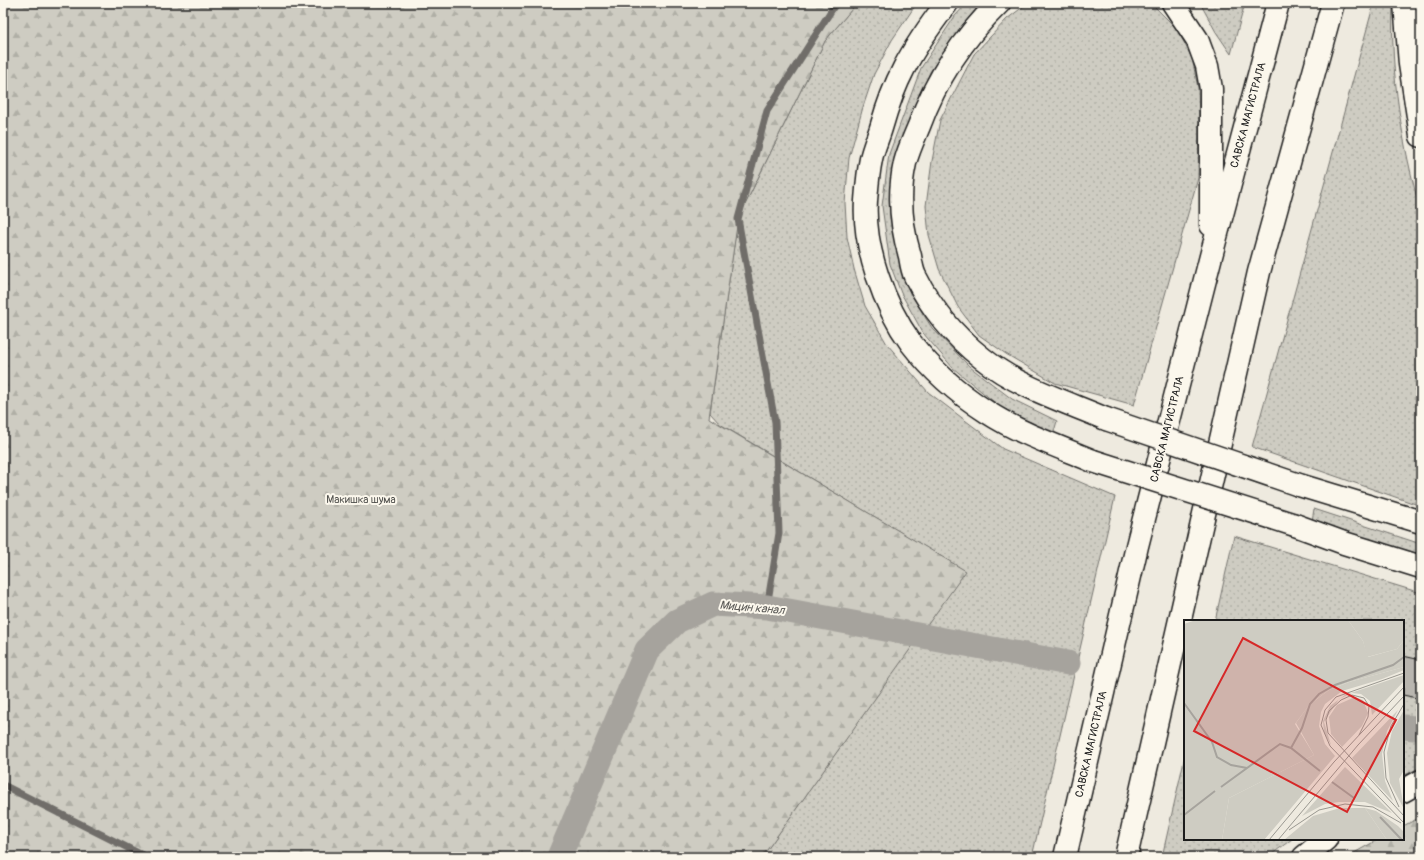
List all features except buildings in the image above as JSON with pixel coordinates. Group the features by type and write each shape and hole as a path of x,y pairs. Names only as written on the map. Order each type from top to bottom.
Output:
{"main road":[{"path":"947,3 926,31 904,69 892,94 871,159 866,202 866,228 872,259 884,293 900,325 911,342 942,376 964,396 1007,424 1048,443 1094,461 1421,567"},
{"path":"999,3 973,29 944,70 928,102 905,162 901,197 904,236 915,275 933,306 957,336 982,358 1002,372 1034,389 1106,419 1300,485 1421,522"},
{"path":"1173,3 1196,39 1207,66 1211,89 1210,256"},
{"name":"САВСКА МАГИСТРАЛА","path":"1065,857 1137,546 1210,256 1278,3"},
{"path":"1126,857 1259,272 1333,3"},
{"path":"1405,3 1410,64 1421,136"},
{"path":"1404,790 1421,781"},
{"path":"1304,857 1325,840"}],"green space":[{"name":"Макишка шума","path":"3,3 857,3 825,41 738,219 709,418 966,571 762,857 3,857"},
{"path":"857,3 917,3 892,40 874,74 849,158 845,203 847,237 854,269 865,306 887,344 928,392 1003,449 1115,497 1032,857 762,857 965,571 720,424 710,413 737,224 825,41"},
{"path":"967,3 981,3 961,27 930,72 900,148 892,203 900,268 910,293 932,328 970,367 1012,399 1057,421 1053,435 999,406 953,368 923,333 901,293 890,264 882,206 889,154 921,68 955,16"},
{"path":"1028,3 1151,3 1177,29 1192,58 1198,88 1198,178 1134,405 1055,383 1006,354 979,335 958,307 939,269 929,235 926,206 932,161 940,120 974,54 1007,19"},
{"path":"1200,3 1245,3 1231,54 1216,32"},
{"path":"1374,3 1393,3 1393,56 1399,109 1408,161 1421,213 1421,506 1252,447"},
{"path":"1314,509 1421,544 1421,555 1312,521"},
{"path":"1234,536 1421,593 1421,767 1404,776 1404,620 1215,620"},
{"path":"1184,760 1184,840 1291,840 1268,857 1162,857"},
{"path":"1421,817 1421,857 1347,857 1377,840 1404,840 1404,826"}],"waterway":[{"path":"767,607 779,533 775,422 738,219 767,111 836,3"},
{"name":"Мицин канал","path":"559,857 647,650 677,621 713,604 767,607 1068,663"},
{"path":"1404,727 1415,728"},
{"path":"3,785 146,857"}]}
